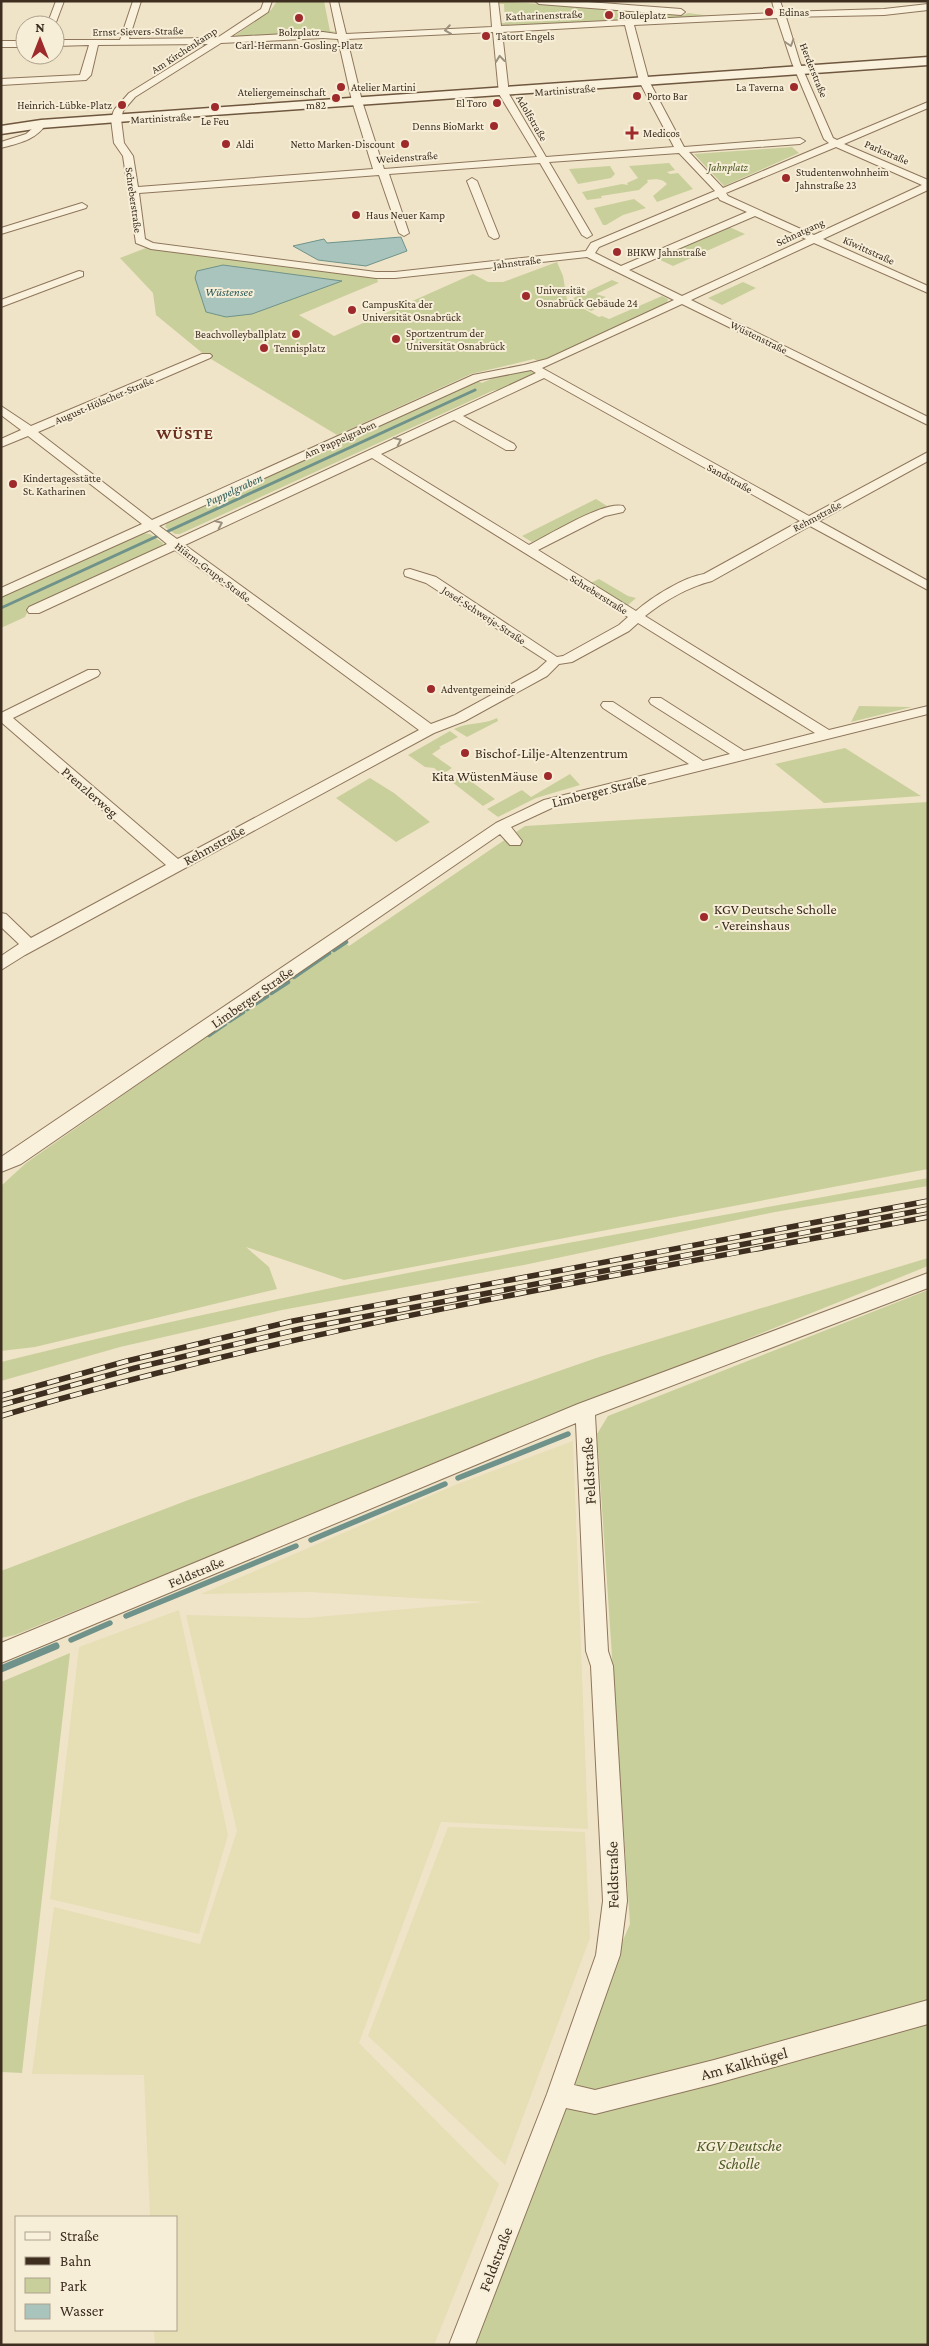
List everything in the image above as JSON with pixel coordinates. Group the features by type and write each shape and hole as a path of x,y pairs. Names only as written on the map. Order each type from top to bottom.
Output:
{"main road":[{"name":"Martinistraße","path":"41,124 928,63"},
{"path":"1,125 41,124"},
{"path":"1,130 41,124"}],"street":[{"path":"55,15 60,1"},
{"path":"124,42 137,1"},
{"name":"Am Kirchenkamp","path":"116,119 123,104 132,96 265,10 268,1"},
{"path":"334,1 357,103 380,172 385,175 404,233"},
{"name":"Adolfstraße","path":"494,1 503,92 587,235"},
{"path":"539,1 624,4 712,17"},
{"name":"Herderstraße","path":"776,1 801,72 825,130 829,139 836,144"},
{"name":"Katharinenstraße","path":"221,40 629,23 712,17 884,12 928,8"},
{"path":"629,23 645,82 682,150 718,188 720,193"},
{"name":"Ernst-Sievers-Straße","path":"65,43 221,40"},
{"path":"1,82 83,78 86,75 94,43"},
{"path":"1,44 15,44"},
{"path":"589,254 595,245 928,105"},
{"name":"Schreberstraße","path":"116,119 119,143 128,156 140,241 151,246"},
{"path":"1,144 33,134 41,124"},
{"path":"825,130 843,136 858,135"},
{"path":"682,150 800,141"},
{"name":"Parkstraße","path":"836,144 928,185"},
{"name":"Weidenstraße","path":"134,190 682,150"},
{"path":"465,166 494,236"},
{"name":"Schnatgang","path":"683,300 928,185"},
{"name":"Kiwittstraße","path":"720,193 724,198 928,290"},
{"path":"1,231 82,206"},
{"path":"622,269 755,212"},
{"name":"Jahnstraße","path":"151,246 376,275 395,275 589,254"},
{"name":"Wüstenstraße","path":"589,254 928,422"},
{"path":"1,304 79,274"},
{"name":"Am Pappelgraben","path":"34,610 171,541 372,453 453,415 683,300"},
{"name":"August-Hölscher-Straße","path":"1,443 206,356"},
{"name":"Am Pappelgraben","path":"1,593 477,377 517,368 539,371"},
{"name":"Sandstraße","path":"539,371 928,586"},
{"name":"Hiärm-Grupe-Straße","path":"1,409 171,541 429,730"},
{"path":"453,415 510,447"},
{"name":"Schreberstraße","path":"372,453 826,734"},
{"name":"Rehmstraße","path":"1,964 29,945 429,730 443,717 534,668 555,661 559,654 616,623 659,608 706,584 707,578 928,456"},
{"path":"528,550 601,514 619,509"},
{"name":"Josef-Schwetje-Straße","path":"410,573 431,580 555,661"},
{"name":"Prenzlerweg","path":"93,674 2,716 176,866"},
{"path":"656,701 741,755"},
{"path":"608,705 700,765"},
{"name":"Limberger Straße","path":"1,1165 15,1160 135,1079 502,826 549,803 928,710"},
{"path":"502,826 515,841"},
{"path":"1,918 29,945"},
{"name":"Feldstraße","path":"1,1654 585,1410 928,1280"},
{"name":"Feldstraße","path":"462,2345 559,2094 608,1955 615,1900 602,1666 597,1651 585,1410"},
{"name":"Am Kalkhügel","path":"559,2094 595,2102 723,2069 928,2012"}],"shaded area":[{"path":"573,1441 588,1829 441,1822 359,2043 499,2184 434,2345 155,2345 154,2331 178,2331 178,2216 150,2216 144,2075 32,2074 54,1907 200,1944 237,1831 186,1615 306,1618 485,1602 309,1592 201,1594 455,1485"},
{"path":"179,1610 228,1835 199,1934 50,1899 79,1647"},
{"path":"448,1827 585,1832 590,1938 505,2165 368,2036"}],"green space":[{"path":"277,1 324,1 330,31 337,32 233,37 271,10"},
{"path":"499,1 610,9 620,8 623,21 505,25 499,27 498,23 505,23 504,4 497,4"},
{"path":"628,10 711,16 638,19 636,21 630,18 636,18 635,13 629,13"},
{"name":"Jahnplatz","path":"792,147 799,153 724,186 694,154"},
{"path":"669,163 675,170 667,172 670,174 678,173 693,189 657,202 653,196 667,184 658,179 647,180 648,182 639,190 601,196 602,198 587,200 582,192 622,184 628,185 627,183 638,178 629,166"},
{"path":"610,166 615,174 611,178 578,184 569,169"},
{"path":"634,199 646,208 623,215 606,225 603,225 594,208"},
{"path":"727,226 745,234 673,266 656,258"},
{"path":"151,246 376,275 378,282 299,315 334,336 473,274 488,282 503,282 557,262 563,276 567,300 599,317 602,316 609,319 662,296 668,299 667,303 547,360 539,362 534,359 471,374 337,435 206,356 156,315 153,293 120,258"},
{"path":"612,280 619,283 596,294 606,297 601,300 608,303 591,311 569,300"},
{"path":"743,282 756,288 722,305 708,298"},
{"path":"529,370 536,373 502,389 492,391 180,534 175,534 165,527 167,522 335,445 353,439 361,433 476,380 482,383 491,379 491,376"},
{"path":"596,499 607,506 532,542 522,536"},
{"path":"140,533 150,534 163,543 162,547 29,609 25,617 1,628 1,597"},
{"path":"599,579 628,596 636,598 627,606 590,583"},
{"path":"859,706 912,707 851,722"},
{"path":"497,718 498,721 467,737 454,729 465,725 486,722"},
{"path":"450,731 458,737 439,747 441,748 432,754 452,768 446,772 458,780 465,777 495,799 483,806 434,768 425,767 408,755"},
{"path":"845,748 921,796 824,803 775,764"},
{"path":"570,774 580,785 536,798 498,817 487,809 522,790 531,797"},
{"path":"370,778 394,793 430,822 396,842 336,798"},
{"path":"928,802 928,1169 344,1280 246,1247 269,1267 277,1289 35,1347 1,1351 1,1186 26,1163 196,1044 197,1041 343,941 349,946 525,826"},
{"path":"928,1178 928,1186 775,1212 524,1265 282,1310 120,1347 1,1381 1,1362 116,1334 463,1262"},
{"path":"928,1258 928,1266 15,1635 1,1638 1,1571 191,1499 599,1357"},
{"name":"KGV Deutsche Scholle","path":"928,1290 928,2345 470,2345 572,2058 630,1924 597,1434 608,1416"},
{"path":"70,1653 22,2073 1,2072 1,1682"}],"water":[{"path":"401,237 407,251 366,266 318,260 293,246 324,239 327,243"},
{"name":"Wüstensee","path":"223,265 342,281 252,314 226,317 206,312 195,278 197,271"}],"waterway":[{"name":"Pappelgraben","path":"1,608 475,390"},
{"path":"334,950 346,942"},
{"path":"294,977 329,953"},
{"path":"271,993 288,982"},
{"path":"247,1009 267,996"},
{"path":"229,1021 243,1012"},
{"path":"209,1035 225,1024"},
{"path":"458,1478 568,1434"},
{"path":"311,1540 445,1484"},
{"path":"126,1616 296,1546"},
{"path":"71,1640 110,1623"},
{"path":"1,1669 56,1646"}],"railway":[{"path":"1,1396 127,1361 293,1321 928,1201"},
{"path":"1,1405 135,1368 300,1329 928,1209"},
{"path":"1,1416 115,1384 230,1355 346,1329 578,1282 928,1217"}],"place":[{"name":"Edinas","path":"769,12"},
{"name":"Bouleplatz","path":"609,15"},
{"name":"Bolzplatz Carl-Hermann-Gosling-Platz","path":"299,18"},
{"name":"Tatort Engels","path":"486,36"},
{"name":"Atelier Martini","path":"341,87"},
{"name":"La Taverna","path":"794,87"},
{"name":"Porto Bar","path":"637,96"},
{"name":"Ateliergemeinschaft m82","path":"336,98"},
{"name":"El Toro","path":"497,103"},
{"name":"Heinrich-Lübke-Platz","path":"122,105"},
{"name":"Le Feu","path":"215,107"},
{"name":"Denns BioMarkt","path":"494,126"},
{"name":"Medicos","path":"632,133"},
{"name":"Aldi","path":"226,144"},
{"name":"Netto Marken-Discount","path":"405,144"},
{"name":"Studentenwohnheim Jahnstraße 23","path":"786,178"},
{"name":"Haus Neuer Kamp","path":"356,215"},
{"name":"BHKW Jahnstraße","path":"617,252"},
{"name":"Universität Osnabrück Gebäude 24","path":"526,296"},
{"name":"CampusKita der Universität Osnabrück","path":"352,310"},
{"name":"Beachvolleyballplatz","path":"296,334"},
{"name":"Sportzentrum der Universität Osnabrück","path":"396,339"},
{"name":"Tennisplatz","path":"264,348"},
{"name":"Kindertagesstätte St. Katharinen","path":"13,484"},
{"name":"Adventgemeinde","path":"431,689"},
{"name":"Bischof-Lilje-Altenzentrum","path":"465,753"},
{"name":"Kita WüstenMäuse","path":"548,776"},
{"name":"KGV Deutsche Scholle - Vereinshaus","path":"704,917"}],"district":[{"name":"WÜSTE","path":"185,433"}]}
